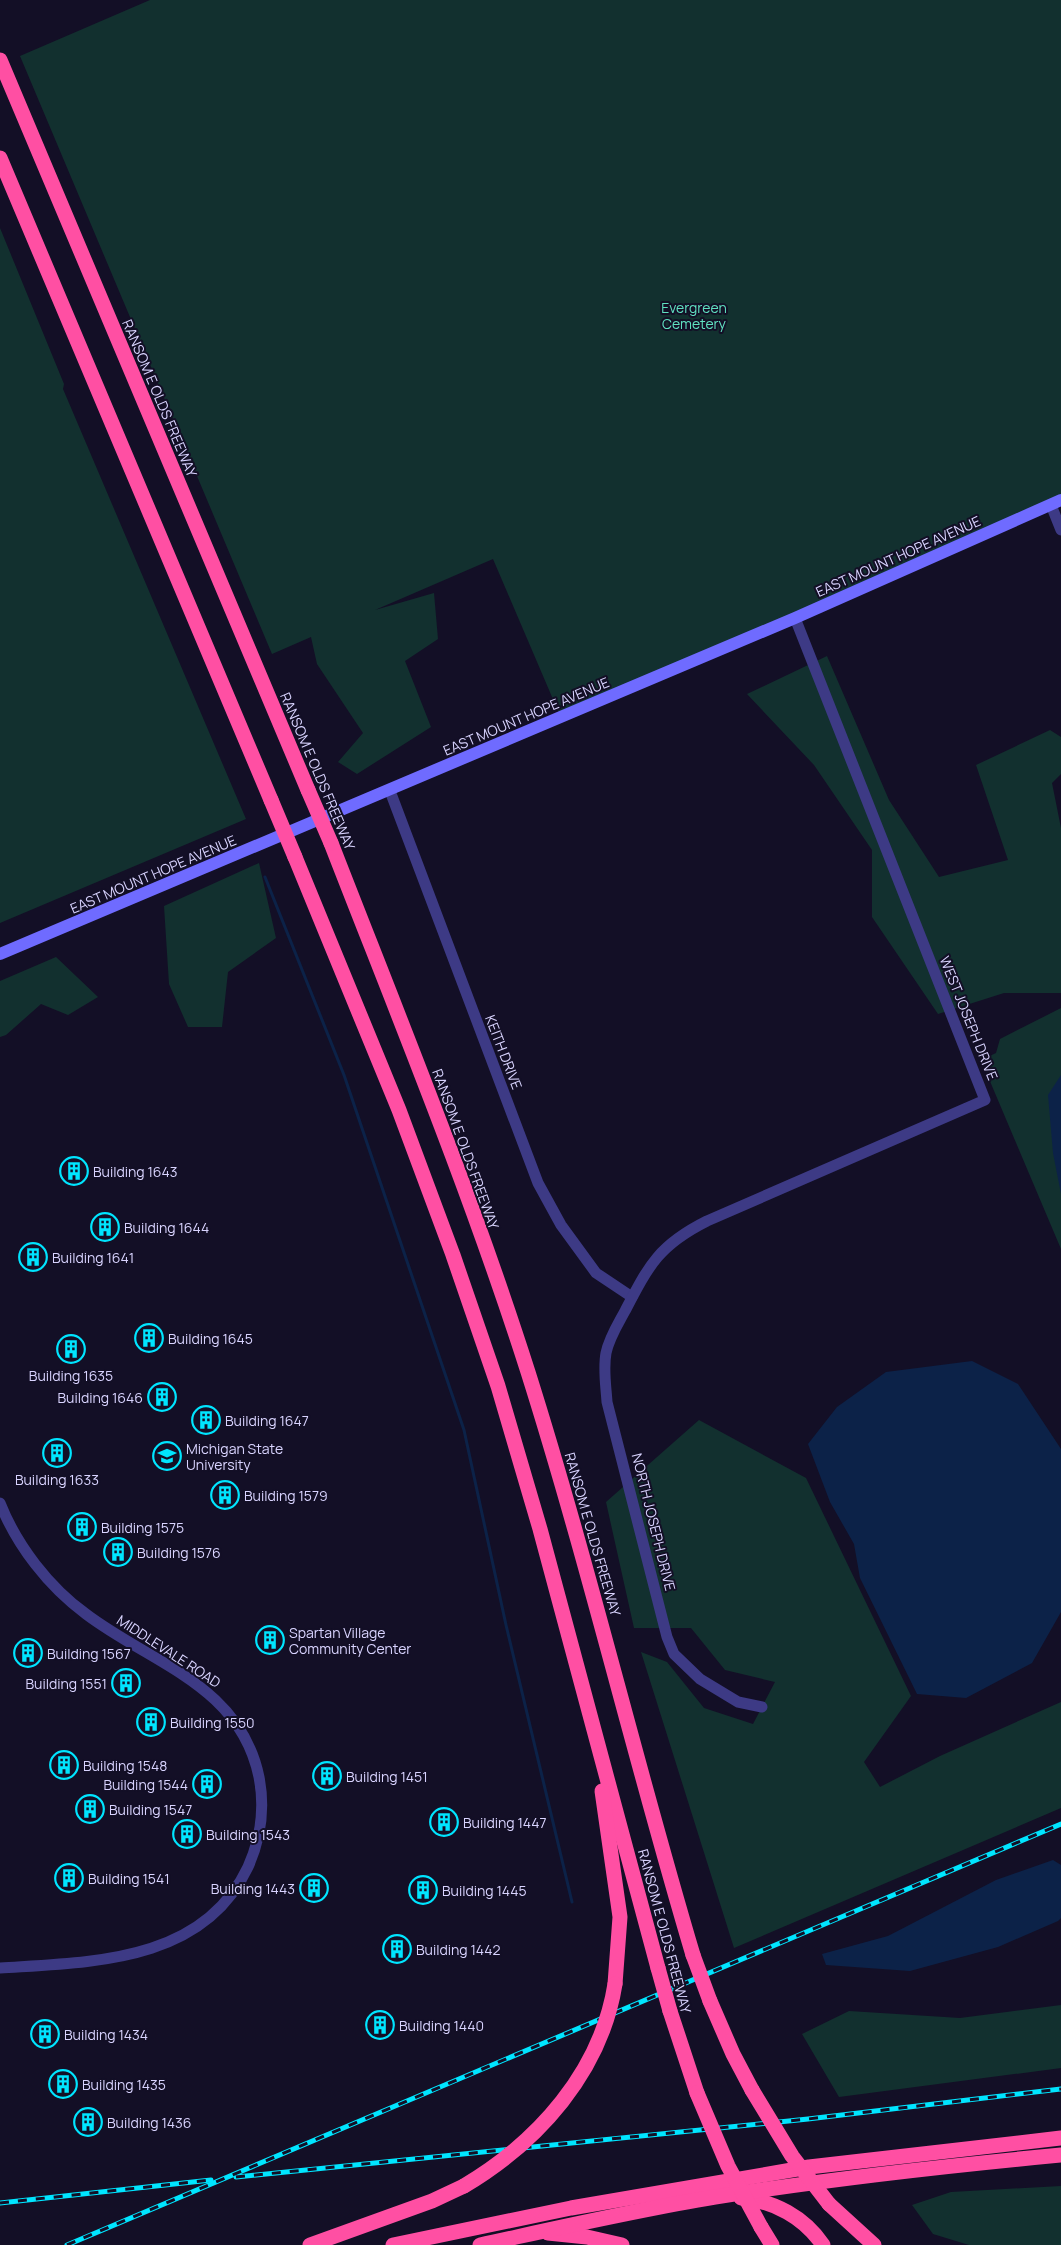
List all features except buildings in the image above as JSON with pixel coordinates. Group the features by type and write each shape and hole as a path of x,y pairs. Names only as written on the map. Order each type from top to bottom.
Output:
{"highway":[{"name":"RANSOM E OLDS FREEWAY","path":"0,60 330,843 453,1159 527,1368 565,1492 693,1955 710,2001 732,2054 792,2156 829,2204 874,2245"},
{"name":"RANSOM E OLDS FREEWAY","path":"0,158 381,1064 472,1310 516,1446 670,2011 697,2093 728,2166 772,2245"},
{"path":"310,2245 432,2200 464,2186 517,2150 539,2129 562,2102 583,2070 600,2037 614,1984 620,1935 618,1901 589,1713"},
{"path":"393,2245 572,2208 809,2167 1061,2138"},
{"path":"480,2245 574,2224 714,2198 842,2178 1061,2156"},
{"path":"714,2198 742,2198 769,2203 806,2224 823,2245"},
{"path":"829,2204 864,2245"},
{"path":"572,2208 574,2224"},
{"path":"539,2232 587,2237 622,2245"}],"street":[{"path":"1056,502 1061,530"},
{"name":"EAST MOUNT HOPE AVENUE","path":"0,954 390,791 795,618 1056,502"},
{"name":"WEST JOSEPH DRIVE","path":"632,1297 649,1267 665,1248 682,1234 707,1221 985,1100 795,618"},
{"name":"KEITH DRIVE","path":"390,791 538,1183 561,1225 596,1273 632,1297"},
{"name":"NORTH JOSEPH DRIVE","path":"632,1297 606,1352 607,1402 667,1637 674,1654 700,1679 738,1702 762,1707"},
{"name":"MIDDLEVALE ROAD","path":"0,1503 19,1540 54,1586 84,1613 194,1682 221,1704 244,1734 254,1757 261,1785 262,1810 258,1843 241,1883 218,1912 194,1928 141,1953 95,1961 0,1968"}],"green space":[{"name":"Evergreen Cemetery","path":"150,0 1061,0 1061,495 561,718 493,559 375,610 434,593 438,639 405,661 431,727 357,774 338,762 363,733 317,664 311,637 272,654 20,56"},
{"path":"0,228 64,384 63,389 246,819 0,923"},
{"path":"827,656 889,800 939,877 1008,860 976,765 1050,730 1061,737 1061,774 1052,783 1061,828 1061,993 1004,993 938,1014 872,917 872,850 814,765 747,694"},
{"path":"259,863 276,938 228,972 222,1027 188,1027 169,984 164,906"},
{"path":"56,957 98,997 68,1015 41,1004 6,1035 0,1037 0,981"},
{"path":"1061,1008 1061,1249 981,1060 996,1053 1000,1039"},
{"path":"699,1420 806,1478 911,1696 864,1762 880,1787 940,1756 1061,1702 1061,1808 734,1948 641,1652 667,1662 704,1708 753,1724 775,1682 725,1670 691,1628 634,1628 606,1502"},
{"path":"1061,2005 1061,2068 839,2097 802,2034 849,2011 960,2018"},
{"path":"1061,2186 1061,2245 969,2245 933,2234 912,2205 951,2192"}],"water":[{"path":"1061,1075 1061,1194 1053,1153 1048,1095"},
{"path":"972,1361 1018,1384 1061,1449 1061,1612 1032,1663 966,1698 917,1694 860,1578 854,1544 830,1502 808,1444 837,1407 886,1372"},
{"path":"1053,1860 1061,1865 1061,1918 1058,1921 998,1947 910,1971 826,1965 822,1954 888,1936 996,1880"}],"waterway":[{"path":"265,877 344,1075 464,1430 506,1625 572,1902"}],"railway":[{"path":"67,2245 1061,1824"},
{"path":"236,2177 808,2119 1061,2089"},
{"path":"0,2203 211,2180"}],"place":[{"name":"Building 1643","path":"74,1171"},
{"name":"Building 1644","path":"105,1227"},
{"name":"Building 1641","path":"33,1257"},
{"name":"Building 1645","path":"149,1338"},
{"name":"Building 1635","path":"71,1349"},
{"name":"Building 1646","path":"162,1397"},
{"name":"Building 1647","path":"206,1420"},
{"name":"Building 1633","path":"57,1453"},
{"name":"Michigan State University","path":"167,1456"},
{"name":"Building 1579","path":"225,1495"},
{"name":"Building 1575","path":"82,1527"},
{"name":"Building 1576","path":"118,1552"},
{"name":"Spartan Village Community Center","path":"270,1640"},
{"name":"Building 1567","path":"28,1653"},
{"name":"Building 1551","path":"126,1683"},
{"name":"Building 1550","path":"151,1722"},
{"name":"Building 1548","path":"64,1765"},
{"name":"Building 1451","path":"327,1776"},
{"name":"Building 1544","path":"207,1784"},
{"name":"Building 1547","path":"90,1809"},
{"name":"Building 1447","path":"444,1822"},
{"name":"Building 1543","path":"187,1834"},
{"name":"Building 1541","path":"69,1878"},
{"name":"Building 1443","path":"314,1888"},
{"name":"Building 1445","path":"423,1890"},
{"name":"Building 1442","path":"397,1949"},
{"name":"Building 1440","path":"380,2025"},
{"name":"Building 1434","path":"45,2034"},
{"name":"Building 1435","path":"63,2084"},
{"name":"Building 1436","path":"88,2122"}]}
